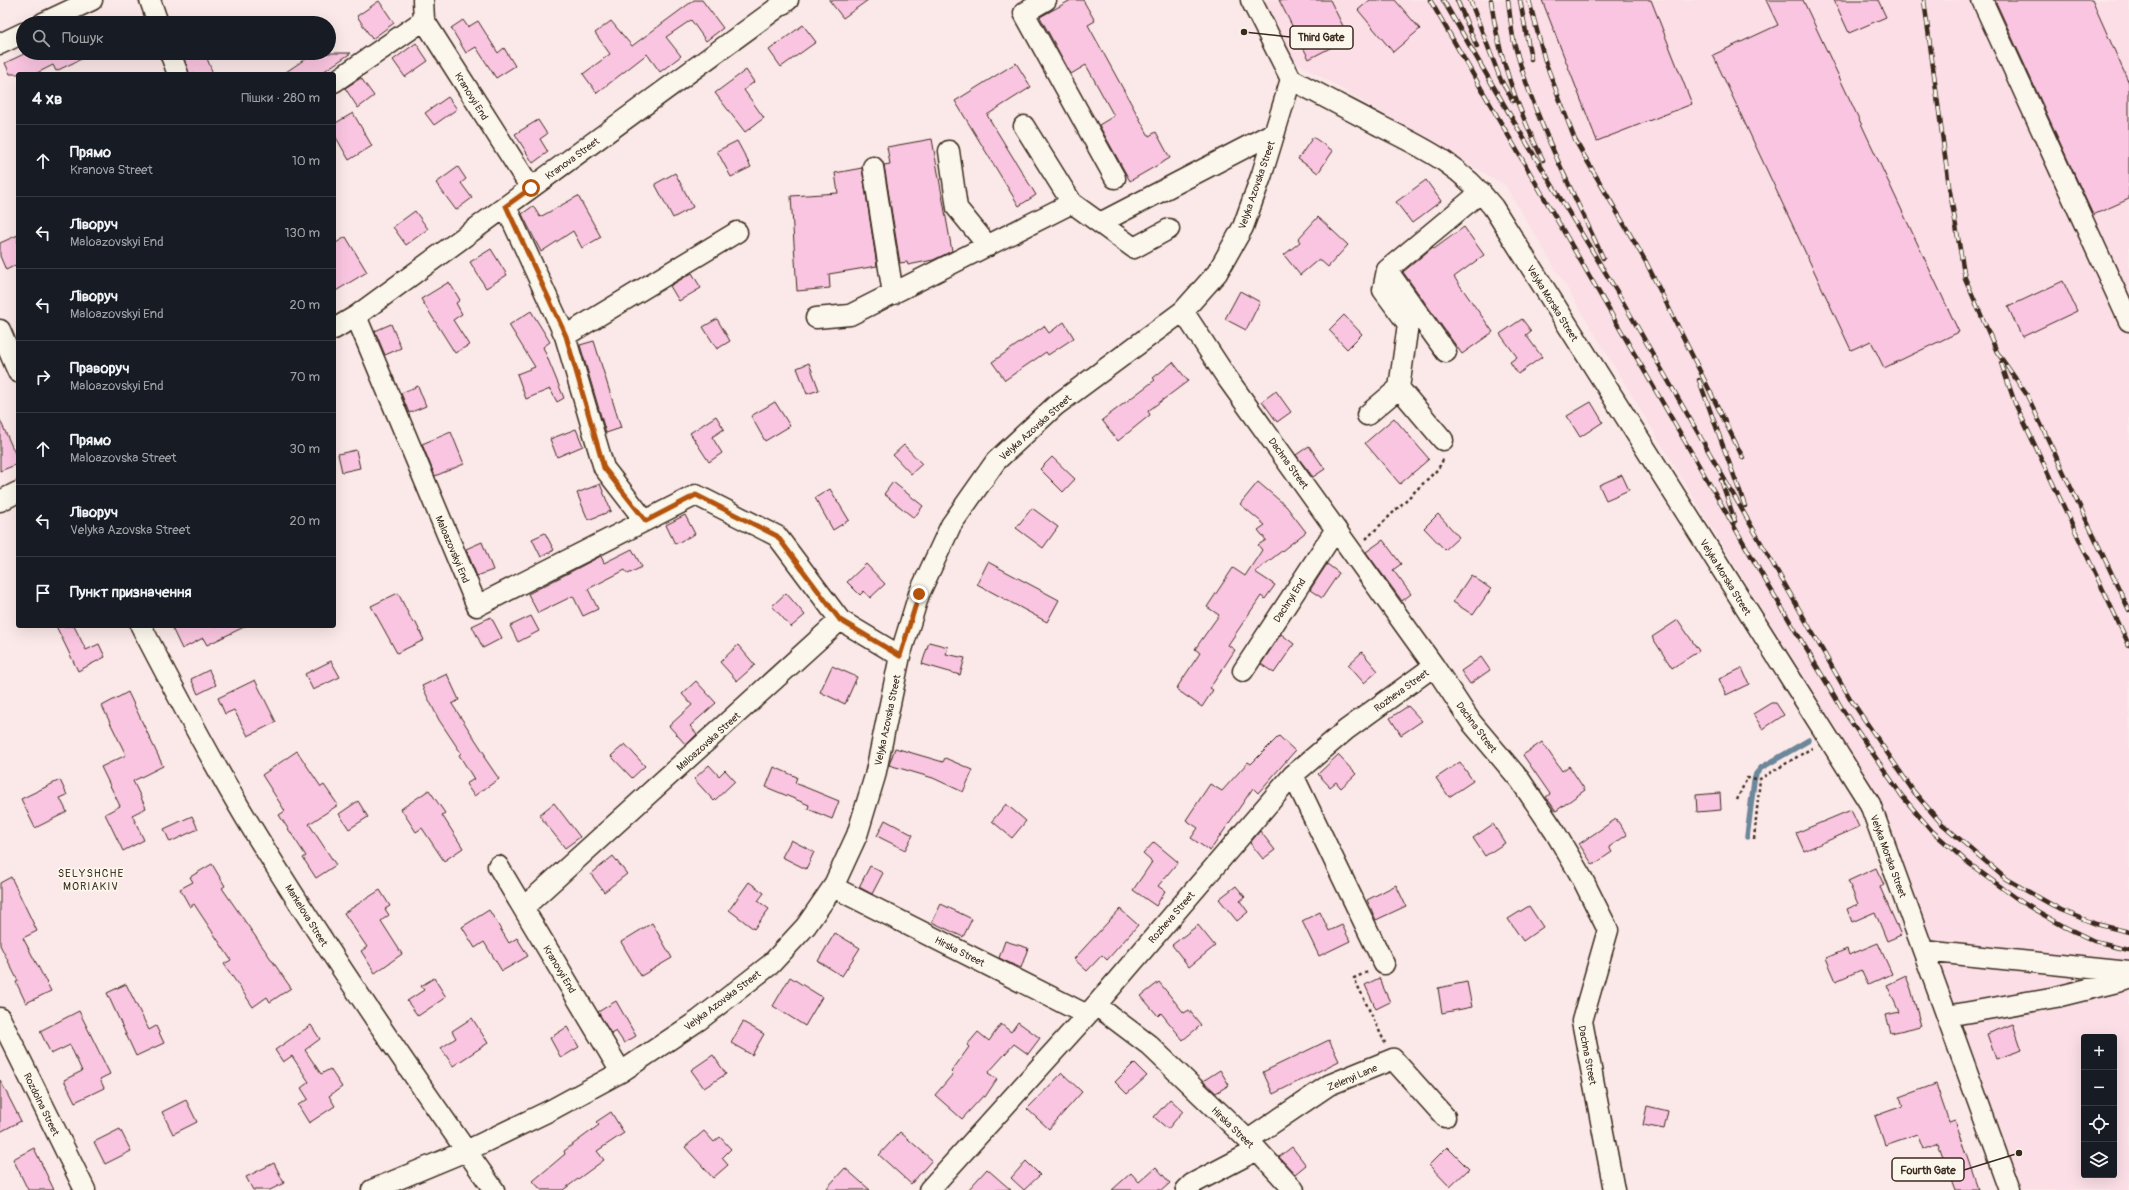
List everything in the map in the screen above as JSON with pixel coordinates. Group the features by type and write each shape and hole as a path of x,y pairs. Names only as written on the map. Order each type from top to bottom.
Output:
{"street":[{"path":"59,16 92,0"},
{"path":"150,0 156,16"},
{"name":"Kranovyi End","path":"423,0 424,20 531,188"},
{"name":"Kranova Street","path":"336,328 356,316 788,0"},
{"path":"1046,0 1024,13 1115,178"},
{"path":"1251,0 1290,79"},
{"path":"1982,0 2129,321"},
{"path":"336,81 424,20"},
{"path":"0,44 16,36"},
{"path":"173,60 177,72"},
{"name":"Velyka Azovska Street","path":"372,1190 466,1151 551,1110 621,1072 698,1020 771,964 806,926 833,887 857,836 875,776 900,656 919,594 951,525 996,462 1055,406 1183,311 1217,273 1243,227 1275,132 1290,79"},
{"name":"Velyka Morska Street","path":"1290,79 1435,154 1460,172 1481,192 1493,207 1870,804 2010,1190"},
{"path":"1024,126 1072,203 1134,248 1169,229"},
{"path":"1100,223 1275,132"},
{"path":"948,151 957,208 988,246"},
{"path":"873,167 893,294"},
{"path":"1368,415 1399,388 1408,324 1383,290 1387,270 1481,192"},
{"path":"816,318 850,315 1072,203"},
{"path":"506,206 566,336 604,468 646,521"},
{"path":"566,336 737,232"},
{"path":"1387,270 1446,352"},
{"name":"Dachna Street","path":"1183,311 1227,378 1434,666 1471,722 1520,780 1555,832 1582,878 1608,930 1582,1020 1614,1190"},
{"name":"Maloazovskyi End","path":"356,316 477,606 696,495 777,536 840,620"},
{"path":"0,330 16,367"},
{"path":"1399,388 1443,440"},
{"path":"0,501 16,493"},
{"name":"Dachnyi End","path":"1243,671 1336,529"},
{"path":"840,620 900,656"},
{"name":"Maloazovska Street","path":"523,908 840,620"},
{"name":"Markelova Street","path":"142,628 188,717 251,826 320,937 494,1190"},
{"name":"Rozheva Street","path":"929,1190 1092,1010 1293,775 1346,730 1434,666"},
{"path":"1293,775 1384,964"},
{"name":"Kranovyi End","path":"498,866 621,1072"},
{"name":"Hirska Street","path":"833,887 1092,1010 1149,1045 1252,1145 1294,1190"},
{"path":"1924,951 2129,972"},
{"path":"1947,1016 2056,997 2129,979"},
{"name":"Rozdolna Street","path":"0,1018 85,1190"},
{"path":"1393,1060 1444,1117"},
{"name":"Zelenyi Lane","path":"1186,1190 1192,1184 1252,1145 1329,1085 1393,1060"}],"path":[{"path":"1377,528 1438,469"},
{"path":"1737,800 1747,778 1760,779 1828,738"},
{"path":"1754,839 1760,779"},
{"path":"1354,978 1393,1060"}],"shaded area":[{"path":"1263,0 2129,0 2129,1190 2022,1190 1880,805 1505,185 1293,60"}],"building":[{"path":"694,0 702,0 723,28 706,41 691,20 666,37 681,56 660,72 647,54 597,93 583,74 610,54 595,33 611,21 632,46"},
{"path":"829,0 868,0 843,18"},
{"path":"1071,0 1083,0 1095,21 1088,25 1149,136 1156,132 1170,158 1130,181 1099,125 1114,116 1086,65 1071,74 1040,17"},
{"path":"1279,0 1330,0 1349,38 1309,59"},
{"path":"1370,0 1395,0 1420,29 1393,52 1358,10"},
{"path":"1542,0 1651,0 1692,104 1597,141"},
{"path":"1766,0 1803,0 1959,332 1884,368 1871,341 1851,350 1713,55 1778,25"},
{"path":"1834,0 1878,0 1886,17 1849,33"},
{"path":"1995,0 2092,0 2129,83 2129,199 2093,215"},
{"path":"379,1 394,23 372,39 357,16"},
{"path":"463,20 468,27 478,21 498,53 504,48 515,66 496,78 476,47 466,53 451,28"},
{"path":"803,25 816,42 781,67 769,50"},
{"path":"416,43 428,61 405,77 393,60"},
{"path":"336,53 351,53 323,72 286,72 304,60 336,60"},
{"path":"16,58 16,60 79,60 56,71 53,65 39,72 16,72 16,74 10,74 5,63"},
{"path":"184,60 208,60 212,72 188,72"},
{"path":"1016,63 1031,87 987,115 1036,195 1019,206 955,101"},
{"path":"746,70 754,82 744,90 764,118 745,132 715,93"},
{"path":"361,78 374,96 358,108 345,88"},
{"path":"448,97 457,109 434,125 425,113"},
{"path":"353,113 372,146 349,160 336,137 336,123"},
{"path":"538,120 547,134 540,139 548,152 533,163 515,134"},
{"path":"1313,137 1333,151 1318,173 1298,159"},
{"path":"932,139 952,251 933,260 908,265 907,262 900,263 884,165 890,164 887,147"},
{"path":"737,141 751,167 731,177 717,151"},
{"path":"458,167 466,179 461,183 472,198 456,210 436,183"},
{"path":"862,168 877,266 829,274 830,288 797,291 791,196 838,193 835,173"},
{"path":"675,173 693,207 673,218 655,184"},
{"path":"1426,180 1441,201 1412,223 1396,202"},
{"path":"578,196 601,237 582,248 573,231 541,252 522,214 533,206 540,217"},
{"path":"415,211 428,229 406,245 393,227"},
{"path":"1318,217 1348,245 1328,267 1319,259 1300,275 1284,255 1300,242 1298,239"},
{"path":"1464,227 1484,255 1454,277 1493,332 1462,354 1403,272 1433,247 1434,249"},
{"path":"16,236 16,265 6,270 0,256 0,243"},
{"path":"346,237 367,272 336,291 336,243"},
{"path":"491,249 507,275 486,288 470,262"},
{"path":"692,273 701,288 679,301 670,286"},
{"path":"2063,281 2077,311 2022,337 2008,307"},
{"path":"449,282 460,300 456,303 462,314 453,320 469,345 455,353 421,299"},
{"path":"1240,291 1260,302 1246,330 1225,319"},
{"path":"531,311 550,342 543,347 564,398 557,402 550,389 526,399 517,374 535,367 509,325"},
{"path":"1344,315 1362,334 1347,349 1329,330"},
{"path":"717,319 730,341 717,349 703,327"},
{"path":"1522,319 1531,331 1526,335 1542,357 1518,374 1510,362 1517,357 1500,334"},
{"path":"1064,322 1074,338 1048,355 1046,352 1005,380 992,362 1044,326 1049,333"},
{"path":"391,324 401,348 385,355 375,331"},
{"path":"594,341 621,428 606,433 580,345"},
{"path":"1173,362 1188,381 1148,411 1150,415 1118,441 1102,420 1155,380 1153,378"},
{"path":"809,363 819,390 807,394 797,368"},
{"path":"418,386 426,406 409,413 401,393"},
{"path":"1276,391 1291,412 1277,422 1262,401"},
{"path":"775,402 790,426 765,441 751,416"},
{"path":"1591,402 1603,422 1580,437 1567,416"},
{"path":"716,416 724,429 712,437 722,453 709,462 690,433"},
{"path":"1394,418 1429,459 1400,484 1365,443"},
{"path":"0,420 16,456 16,465 0,471"},
{"path":"576,429 583,446 557,457 550,439"},
{"path":"451,432 464,464 435,476 422,444"},
{"path":"904,445 922,464 911,474 893,455"},
{"path":"1309,446 1325,469 1313,477 1296,455"},
{"path":"356,450 360,468 342,472 338,454"},
{"path":"1052,457 1075,479 1063,492 1040,469"},
{"path":"1622,475 1629,490 1606,500 1599,485"},
{"path":"893,482 923,506 914,518 884,494"},
{"path":"1258,482 1286,506 1306,532 1255,572 1275,585 1265,599 1261,596 1228,645 1235,650 1210,688 1213,690 1202,707 1176,689 1200,653 1195,649 1219,615 1207,607 1233,568 1245,576 1262,550 1258,545 1266,540 1258,530 1265,525 1240,504"},
{"path":"600,484 611,511 588,520 577,493"},
{"path":"830,489 849,520 833,530 815,498"},
{"path":"1032,508 1058,527 1043,548 1016,528"},
{"path":"1438,514 1459,537 1445,550 1424,528"},
{"path":"685,515 695,534 675,544 666,525"},
{"path":"545,533 554,550 541,557 532,539"},
{"path":"1383,540 1401,564 1393,570 1411,594 1402,601 1366,552"},
{"path":"482,542 493,570 477,576 466,549"},
{"path":"632,549 642,567 628,574 625,570 588,589 598,609 583,616 573,596 538,613 528,594 601,556 604,563"},
{"path":"988,562 1059,600 1047,622 977,584"},
{"path":"866,564 885,584 870,598 864,591 860,595 847,582"},
{"path":"1327,564 1339,573 1322,598 1310,590"},
{"path":"1471,575 1491,589 1473,615 1453,602"},
{"path":"398,593 413,623 415,621 424,640 397,653 371,606"},
{"path":"786,593 805,615 791,627 772,606"},
{"path":"531,616 539,631 518,642 510,626"},
{"path":"491,617 502,638 483,648 472,626"},
{"path":"1678,620 1699,651 1672,668 1652,637"},
{"path":"57,628 75,628 86,650 99,644 105,657 78,671"},
{"path":"172,628 242,628 207,645 203,638 182,649"},
{"path":"1281,634 1294,644 1274,673 1261,664"},
{"path":"929,642 948,647 946,654 965,658 960,675 922,664"},
{"path":"738,645 755,665 737,681 720,662"},
{"path":"1362,652 1378,671 1364,683 1348,665"},
{"path":"1481,657 1490,670 1470,684 1461,671"},
{"path":"331,661 340,677 313,690 305,674"},
{"path":"832,666 857,677 845,704 820,692"},
{"path":"1742,668 1749,684 1726,695 1719,679"},
{"path":"209,670 216,685 198,694 191,679"},
{"path":"447,674 459,700 452,704 499,779 474,796 466,784 474,779 459,755 461,753 439,720 422,686"},
{"path":"255,680 276,722 248,736 234,710 225,714 218,698"},
{"path":"696,681 716,703 690,726 697,734 686,745 669,726 692,705 682,694"},
{"path":"128,692 163,766 133,781 146,808 132,815 144,840 123,851 105,814 120,806 101,767 126,755 102,706"},
{"path":"1771,703 1776,703 1784,715 1763,729 1753,714"},
{"path":"1408,706 1422,721 1401,735 1390,718"},
{"path":"1279,736 1295,751 1258,793 1253,788 1210,851 1191,838 1198,828 1186,820 1210,784 1222,791 1248,762 1251,764"},
{"path":"1542,742 1562,771 1569,766 1585,790 1556,811 1546,797 1550,794 1523,755"},
{"path":"625,744 645,766 632,778 611,756"},
{"path":"895,748 943,762 945,758 973,770 963,792 933,778 889,765"},
{"path":"297,751 321,787 324,785 338,805 309,824 336,865 316,878 303,858 306,856 279,815 285,811 262,775"},
{"path":"1338,755 1356,774 1341,788 1336,782 1330,787 1318,774"},
{"path":"1460,762 1473,781 1449,797 1436,778"},
{"path":"709,765 719,776 725,770 735,781 714,801 694,779"},
{"path":"774,767 797,777 795,783 839,801 832,819 808,809 809,805 766,787"},
{"path":"60,780 67,795 60,798 67,812 35,828 21,799"},
{"path":"429,790 445,813 442,815 463,848 444,861 422,828 416,832 401,809"},
{"path":"1720,793 1721,810 1697,812 1696,795"},
{"path":"358,801 368,817 349,829 339,814"},
{"path":"554,803 580,837 565,848 539,815"},
{"path":"1006,804 1026,821 1012,838 992,821"},
{"path":"1851,810 1859,827 1804,851 1796,833"},
{"path":"192,816 198,829 170,842 164,829"},
{"path":"1616,819 1627,835 1609,847 1612,852 1593,865 1579,844"},
{"path":"885,820 913,835 905,850 877,836"},
{"path":"1493,824 1505,843 1485,856 1473,838"},
{"path":"1260,831 1275,850 1263,859 1250,843"},
{"path":"791,840 814,852 806,869 782,857"},
{"path":"1154,842 1178,862 1158,886 1165,891 1156,906 1133,890 1152,862 1143,854"},
{"path":"613,856 627,874 604,892 591,874"},
{"path":"212,864 225,886 222,888 291,988 270,1002 267,997 253,1007 224,964 231,960 194,904 190,907 180,889 193,882 190,877"},
{"path":"870,866 883,873 872,894 859,887"},
{"path":"1876,868 1884,885 1880,887 1901,935 1887,941 1875,912 1852,922 1847,909 1858,904 1848,881"},
{"path":"11,877 37,931 23,938 51,991 26,1003 16,982 18,981 0,945 0,883"},
{"path":"749,882 764,893 758,901 769,909 754,929 729,910"},
{"path":"1396,885 1406,906 1376,920 1367,900"},
{"path":"1236,886 1245,897 1240,901 1248,912 1237,921 1219,899"},
{"path":"380,890 390,906 385,909 389,915 381,921 402,954 375,973 361,951 367,947 344,913"},
{"path":"941,904 972,919 963,937 932,922"},
{"path":"1529,906 1543,927 1523,941 1508,919"},
{"path":"1120,909 1138,925 1107,960 1102,955 1087,971 1074,959"},
{"path":"489,910 509,943 517,938 528,956 502,971 484,942 475,948 462,927"},
{"path":"1320,912 1329,931 1342,925 1350,941 1319,956 1302,921"},
{"path":"652,923 672,958 641,976 621,942"},
{"path":"1198,925 1215,946 1189,967 1172,945"},
{"path":"835,933 860,948 842,976 818,961"},
{"path":"1005,941 1028,948 1021,968 999,958"},
{"path":"1878,943 1892,974 1868,985 1861,970 1836,981 1826,958 1847,949 1849,955"},
{"path":"1906,976 1921,1026 1891,1033 1886,1015 1899,1012 1887,985"},
{"path":"790,977 822,997 805,1026 773,1006"},
{"path":"434,978 446,997 418,1016 407,1001 424,990 421,986"},
{"path":"1379,978 1390,1002 1376,1009 1365,985"},
{"path":"1159,982 1184,1013 1189,1010 1201,1025 1183,1040 1161,1013 1158,1016 1141,996"},
{"path":"1467,982 1472,1007 1442,1013 1438,988"},
{"path":"126,984 149,1030 156,1026 164,1043 136,1056 107,993"},
{"path":"616,1001 636,1036 624,1043 616,1031 611,1034 598,1012"},
{"path":"79,1011 110,1074 100,1079 104,1088 75,1102 64,1080 82,1071 70,1045 51,1054 40,1031"},
{"path":"472,1018 488,1043 453,1066 441,1048 456,1038 452,1031"},
{"path":"743,1022 764,1034 752,1055 731,1043"},
{"path":"1018,1022 1040,1038 1028,1054 1014,1044 988,1073 997,1079 985,1097 983,1096 962,1119 935,1095 953,1074 951,1072 969,1047 967,1045 978,1032 989,1041 1001,1024 1011,1032"},
{"path":"2013,1024 2022,1050 1996,1059 1987,1034"},
{"path":"311,1025 320,1039 305,1050 321,1074 330,1069 342,1087 329,1096 335,1106 309,1123 298,1105 308,1099 301,1088 309,1082 292,1056 283,1062 275,1050"},
{"path":"567,1027 579,1047 561,1058 550,1038"},
{"path":"1329,1040 1339,1061 1273,1094 1263,1072"},
{"path":"713,1055 726,1074 704,1088 691,1070"},
{"path":"1134,1063 1147,1076 1127,1094 1115,1082"},
{"path":"1220,1070 1229,1085 1216,1093 1203,1081"},
{"path":"1062,1073 1082,1092 1049,1129 1027,1109"},
{"path":"0,1080 21,1121 0,1132"},
{"path":"1936,1084 1949,1122 1955,1120 1979,1190 1955,1190 1938,1143 1923,1149 1917,1134 1885,1145 1875,1116 1903,1106 1900,1097"},
{"path":"1170,1099 1183,1111 1168,1129 1154,1117"},
{"path":"186,1100 197,1122 173,1134 162,1112"},
{"path":"1647,1106 1668,1111 1664,1129 1643,1125"},
{"path":"611,1112 624,1133 597,1151 604,1160 563,1190 541,1190 533,1181 565,1154 564,1151 599,1125 596,1122"},
{"path":"120,1129 131,1151 105,1164 94,1142"},
{"path":"704,1131 714,1142 720,1137 731,1149 722,1158 728,1165 713,1178 685,1147"},
{"path":"900,1132 932,1160 911,1184 879,1155"},
{"path":"1292,1147 1306,1165 1295,1174 1279,1157"},
{"path":"1447,1147 1469,1169 1450,1187 1429,1165"},
{"path":"34,1148 54,1190 28,1190 13,1159"},
{"path":"1026,1161 1040,1175 1024,1190 1011,1178"},
{"path":"274,1163 284,1183 270,1190 253,1190 246,1177"},
{"path":"1156,1167 1170,1183 1162,1190 1112,1190 1131,1173 1139,1182"},
{"path":"845,1168 870,1190 825,1190"},
{"path":"987,1169 1011,1190 968,1190"}],"waterway":[{"path":"1747,837 1756,774 1761,768 1809,740"}],"railway":[{"path":"1430,0 1761,573 1841,707 1902,796 1932,831 1967,862 2023,903 2065,927 2094,941 2129,949"},
{"path":"1443,0 1520,132 1619,295 1851,700 1914,792 1941,823 2006,879 2061,910 2096,924 2129,932"},
{"path":"1457,0 1477,47"},
{"path":"1470,0 1500,78 1513,101"},
{"path":"1491,0 1494,21 1510,82 1525,122 1543,160"},
{"path":"1508,0 1514,42 1531,97 1554,152 1603,258"},
{"path":"1520,0 1531,59"},
{"path":"1529,0 1545,61 1575,140 1646,262 1743,458"},
{"path":"1924,0 1949,186 1965,278 1997,352 2027,395 2129,610"},
{"path":"2001,363 2015,403 2129,645"},
{"path":"1699,380 1745,506"},
{"path":"1721,480 1735,521"}],"place":[{"name":"Third Gate","path":"1244,32"},
{"name":"Fourth Gate","path":"2019,1153"}],"district":[{"name":"SELYSHCHE MORIAKIV","path":"91,879"}],"route":[{"path":"531,188 506,206 566,336 604,468 646,521 696,495 777,536 840,620 900,656 919,594"}]}
